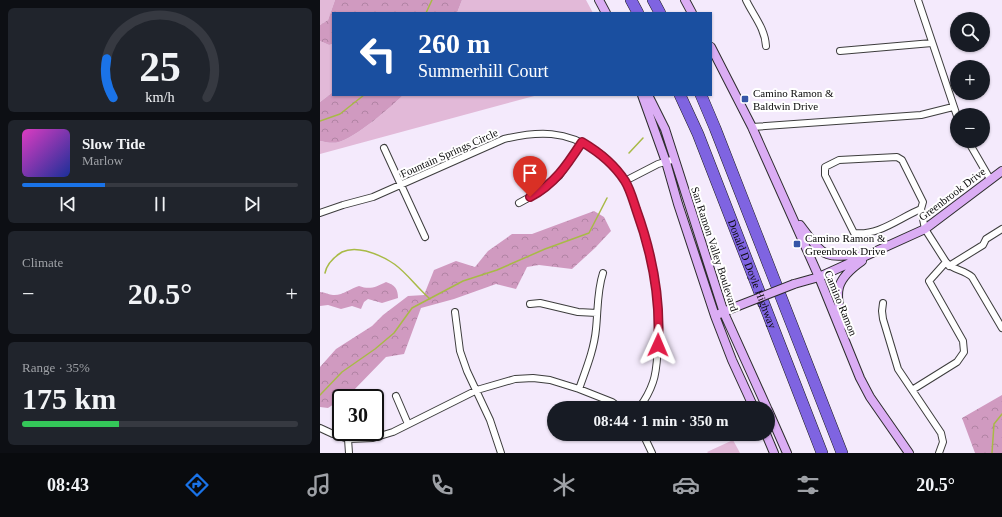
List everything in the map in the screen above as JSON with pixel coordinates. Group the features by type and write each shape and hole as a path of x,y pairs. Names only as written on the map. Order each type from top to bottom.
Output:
{"highway":[{"path":"631,0 637,12"},
{"path":"653,0 659,12"},
{"name":"Donald D Doyle Highway","path":"680,96 698,134 822,453"},
{"name":"Donald D Doyle Highway","path":"701,96 721,141 842,453"}],"street":[{"path":"599,0 605,12"},
{"path":"685,0 691,12"},
{"path":"746,0 763,31 766,38 766,46"},
{"path":"752,127 921,115 953,107 918,0"},
{"path":"840,51 932,43"},
{"name":"Camino Ramon","path":"712,49 752,127 792,214 851,357 870,397 909,453"},
{"name":"San Ramon Valley Boulevard","path":"642,96 666,162 678,204 715,316 732,360 751,401"},
{"name":"San Ramon Valley Boulevard","path":"648,96 665,130 724,313 764,401"},
{"name":"Fountain Springs Circle","path":"320,213 373,197 401,186 504,139 526,134 544,133 566,136 582,142 606,158 625,181 644,229 653,265 658,296 659,333 654,381 644,401"},
{"path":"520,203 541,191 559,176 582,142"},
{"path":"384,148 425,237"},
{"path":"972,148 990,179"},
{"path":"921,209 911,213 892,225 864,234 854,233 825,175 825,167 839,160 897,157 902,160 923,202 921,209 925,229 947,264 968,273 972,277 1002,328"},
{"path":"625,181 649,168 675,159"},
{"name":"Greenbrook Drive","path":"715,316 794,284 819,277 925,229 1002,171"},
{"path":"792,214 815,246 828,255 839,256 875,251"},
{"path":"912,390 957,362 964,352 963,341 929,281 947,264 983,245 986,238 1002,229"},
{"path":"851,357 838,303 840,283 846,274 875,251"},
{"path":"578,389 593,350 600,284 603,273"},
{"path":"530,304 540,303 578,312 597,313"},
{"path":"883,303 883,319 898,369 941,433 943,442 939,453"},
{"path":"455,312 460,351 467,371 490,420 501,453"},
{"path":"384,435 393,432 477,390 515,379 533,378 550,380 609,401"},
{"path":"396,396 408,424"},
{"name":"San Ramon Valley Boulevard","path":"775,425 787,453"},
{"path":"320,428 332,434"},
{"path":"348,441 348,453"},
{"path":"646,441 652,453"},
{"path":"769,441 774,453"}],"shaded area":[{"path":"320,0 335,0 328,20 320,25"},
{"path":"462,0 586,0 592,12 457,12"},
{"path":"320,41 329,45 332,44 332,93 320,102"},
{"path":"402,96 534,96 320,154 320,141 334,143 345,140 372,122"},
{"path":"734,441 740,453 708,453 707,452"}],"green space":[{"path":"335,0 462,0 457,12 332,12 332,44 329,45 320,41 320,25 328,20"},
{"path":"332,93 332,96 402,96 363,129 337,143 320,141 320,102"},
{"path":"594,211 604,217 611,231 572,269 539,265 527,267 516,289 496,284 454,299 421,308 404,354 386,357 355,389 332,389 332,405 328,408 320,407 320,367 336,349 372,326 383,315 408,296 424,295 434,270 456,261 475,267 488,251 512,234 532,234"},
{"path":"386,282 392,284 395,288 398,298 382,303 368,299 364,302 361,309 352,306 341,309 328,305 320,306 320,292 336,295 359,286 366,288 373,287"},
{"path":"1002,395 1002,453 975,453 962,418"}],"waterway":[{"path":"426,12 432,0"},
{"path":"320,121 340,114 363,96"},
{"path":"629,153 643,138"},
{"path":"320,395 342,372 375,349 394,333 412,308 463,281 497,270 545,249 589,233 607,198"},
{"path":"325,273 327,266 331,261 342,252 354,249 366,251 378,255 402,270 430,299"},
{"path":"992,453 994,424 1002,414"}],"place":[{"name":"Camino Ramon & Baldwin Drive","path":"745,99"},
{"name":"Camino Ramon & Greenbrook Drive","path":"797,244"}],"route":[{"path":"530,197 541,191 559,176 582,142 606,158 625,181 644,229 653,265 658,296 658,345"}]}
